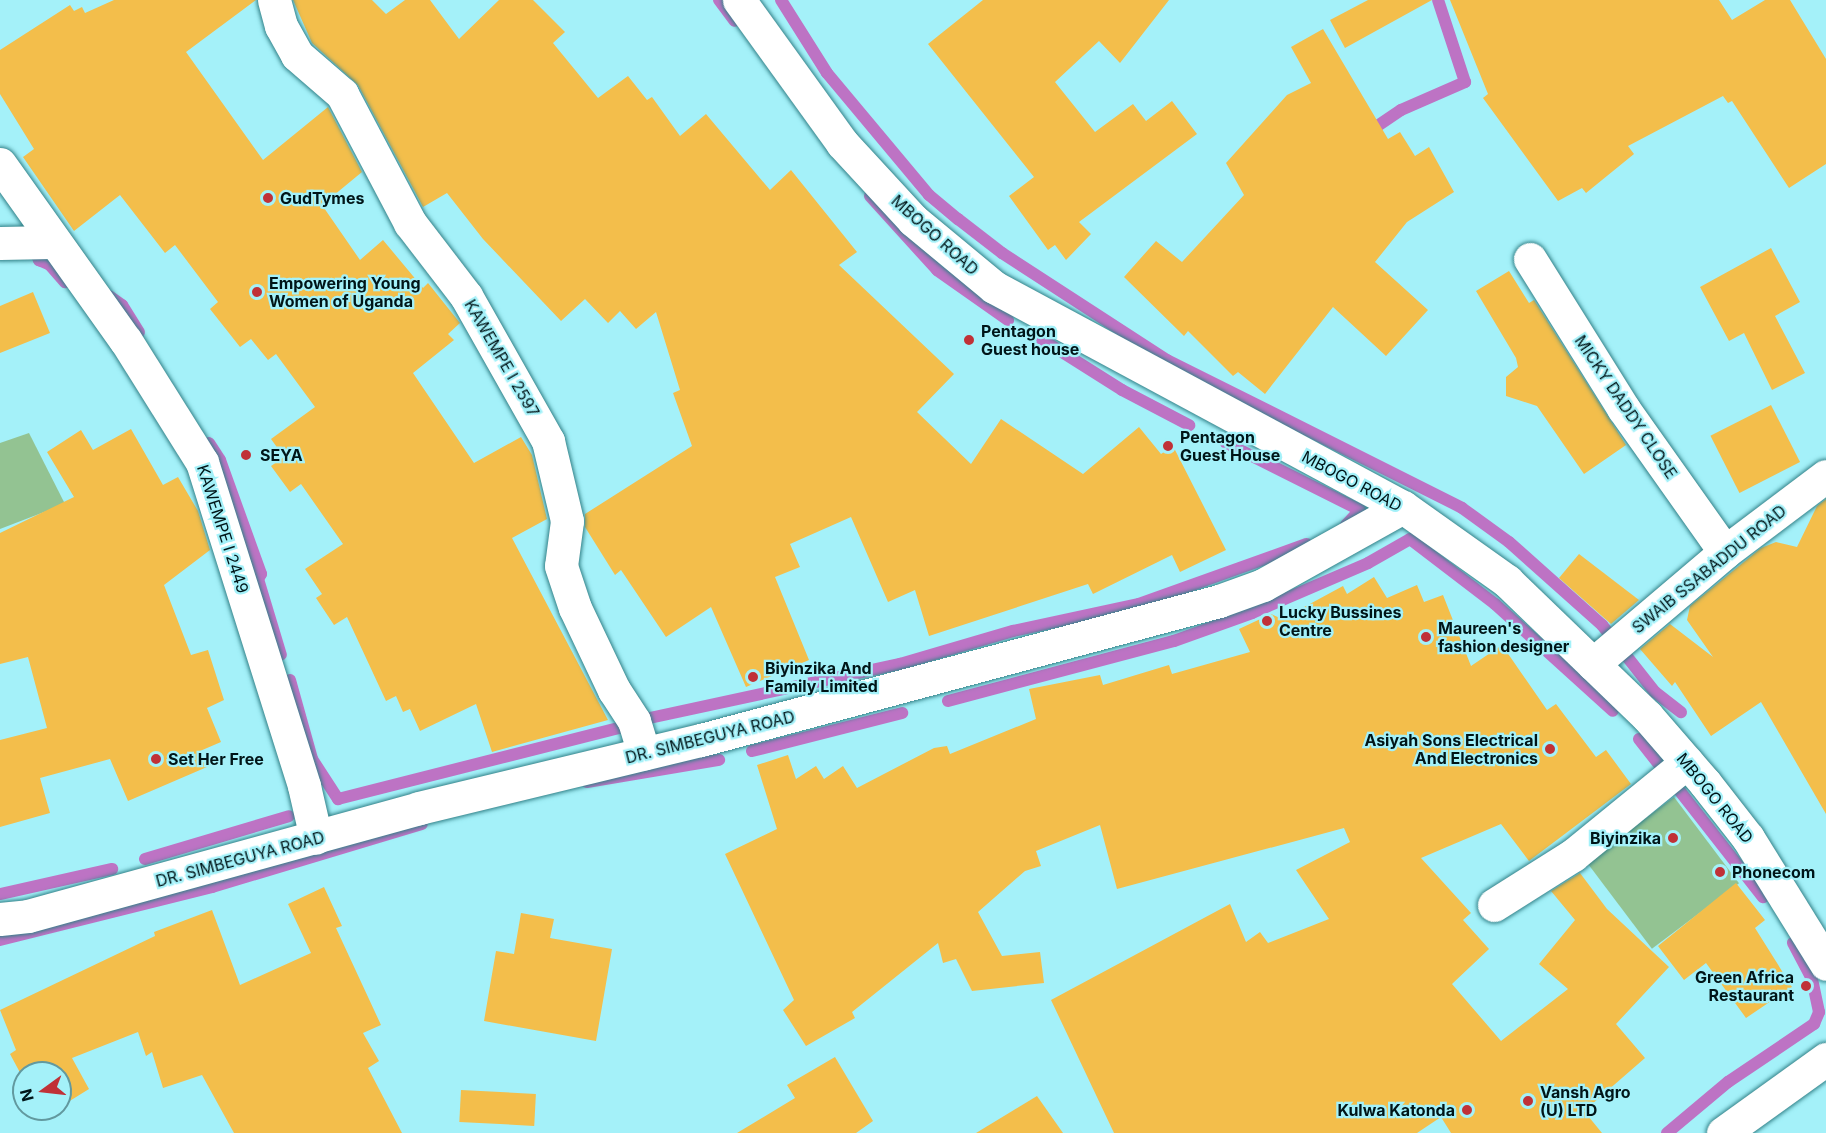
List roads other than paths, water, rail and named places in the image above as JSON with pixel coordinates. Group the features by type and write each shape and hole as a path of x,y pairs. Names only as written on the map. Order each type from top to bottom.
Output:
{"street":[{"name":"KAWEMPE I 2597","path":"274,0 281,26 297,55 342,94 410,223 466,296 548,441 567,521 561,566 575,608 614,690 634,722 644,754"},
{"name":"MBOGO ROAD","path":"738,0 842,143 913,220 994,287 1403,507 1507,581 1593,664 1687,762 1748,838 1826,964"},
{"name":"KAWEMPE I 2449","path":"0,164 52,242 126,341 202,462 304,786 316,838"},
{"path":"0,243 52,242"},
{"name":"MICKY DADDY CLOSE","path":"1530,259 1623,408 1725,552"},
{"name":"SWAIB SSABADDU ROAD","path":"1593,664 1725,552 1826,476"},
{"name":"DR. SIMBEGUYA ROAD","path":"0,919 28,916 1219,601 1263,585 1403,507"},
{"path":"1494,905 1573,855 1687,762"},
{"path":"1723,1133 1826,1059"}],"waterway":[{"path":"719,0 735,21"},
{"path":"781,0 827,73 929,195 958,219 1002,253 1167,360 1462,508 1509,542 1602,625 1655,692 1681,712"},
{"path":"1367,133 1401,110 1465,82 1438,0"},
{"path":"870,196 937,270 1008,320"},
{"path":"32,245 39,260 50,265 65,282"},
{"path":"109,296 122,305 139,332"},
{"path":"1035,335 1122,390 1189,425"},
{"path":"209,443 220,460 261,574 258,579 281,655"},
{"path":"1226,443 1360,510 1346,525"},
{"path":"948,701 1174,641 1252,613 1368,563 1410,539 1495,604 1613,711"},
{"path":"645,719 900,664 1013,631 1139,604 1307,544"},
{"path":"290,680 312,759 338,799 619,728"},
{"path":"752,751 902,713"},
{"path":"1639,739 1763,897"},
{"path":"587,782 719,760"},
{"path":"145,859 289,816"},
{"path":"0,940 212,887 422,824"},
{"path":"1,894 112,869"},
{"path":"1667,1133 1728,1082 1814,1024 1819,1012 1812,979 1793,943"}],"place":[{"name":"GudTymes","path":"268,198"},
{"name":"Empowering Young Women of Uganda","path":"257,292"},
{"name":"Pentagon Guest house","path":"969,340"},
{"name":"Pentagon Guest House","path":"1168,446"},
{"name":"SEYA","path":"246,455"},
{"name":"Lucky Bussines Centre","path":"1267,621"},
{"name":"Maureen's fashion designer","path":"1426,637"},
{"name":"Biyinzika And Family Limited","path":"753,677"},
{"name":"Asiyah Sons Electrical And Electronics","path":"1550,749"},
{"name":"Set Her Free","path":"156,759"},
{"name":"Biyinzika","path":"1673,838"},
{"name":"Phonecom","path":"1720,872"},
{"name":"Green Africa Restaurant","path":"1806,986"},
{"name":"Vansh Agro (U) LTD","path":"1528,1101"},
{"name":"Kulwa Katonda","path":"1467,1110"}]}
